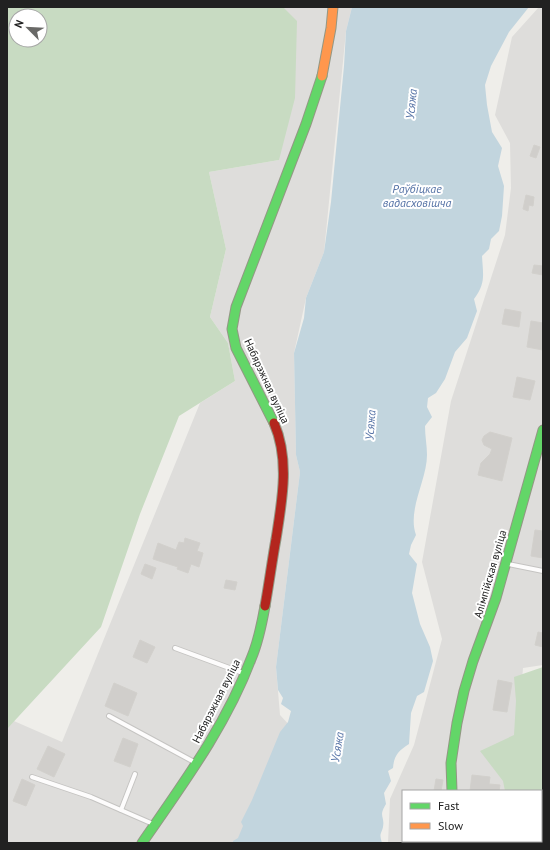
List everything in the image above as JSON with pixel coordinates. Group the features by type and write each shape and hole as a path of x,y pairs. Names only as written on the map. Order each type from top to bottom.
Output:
{"street":[{"name":"Набярэжная вуліца","path":"142,843 197,764 230,706 246,674 252,658 265,608 282,501 284,467 280,436 268,409 236,348 232,329 236,307 304,131 322,78 331,28 333,7"},
{"name":"Алімпійская вуліца","path":"452,790 452,762 457,723 466,683 496,598 543,430"}],"lane":[{"path":"505,564 543,571"},
{"path":"175,648 246,674"},
{"path":"109,716 197,764"},
{"path":"121,810 135,774"},
{"path":"32,777 91,797 154,824"}],"shaded area":[{"path":"260,7 352,7 346,31 324,252 306,298 294,353 296,455 300,472 276,667 280,715 292,728 237,843 7,843 7,718 62,742 200,403 235,381 228,343 210,317 226,249 209,172 279,160"},
{"path":"539,7 543,7 543,665 523,668 513,790 402,790 402,842 542,842 543,823 543,843 388,843 390,799 414,745 442,639 422,562 451,401 505,235 511,188 510,143 495,115 512,37"}],"green space":[{"path":"7,7 283,7 297,21 295,98 279,160 209,172 226,249 210,317 228,343 235,381 179,416 140,514 101,627 7,729"},
{"path":"543,667 543,835 542,790 505,790 503,781 480,751 514,735 516,701 514,677"}],"water":[{"name":"Раўбіцкае вадасховішча","path":"352,7 529,7 509,32 491,66 485,85 492,132 502,148 498,166 504,186 502,216 499,231 491,239 489,249 482,256 483,279 474,299 477,311 467,338 455,352 445,379 436,393 428,398 427,407 432,417 425,426 427,452 426,465 414,515 416,535 411,545 409,554 417,564 412,593 420,624 430,647 433,661 424,692 417,696 411,713 409,744 397,754 394,760 393,768 388,771 391,781 384,793 386,804 382,812 383,827 380,836 382,843 233,843 233,841 238,838 243,826 241,822 252,800 280,732 288,722 291,711 281,704 283,698 278,690 276,667 300,472 296,455 294,353 304,318 306,298 324,252 331,202 346,31"}],"building":[{"path":"534,145 540,147 536,158 530,156"},
{"path":"526,195 534,197 533,206 529,205 528,211 523,209"},
{"path":"534,265 543,266 543,275 532,273"},
{"path":"505,309 521,312 519,327 502,324"},
{"path":"531,321 543,323 543,350 527,347"},
{"path":"517,377 535,381 530,400 513,397"},
{"path":"490,432 512,438 502,481 478,475 481,463 490,454 492,449 484,445 482,440 484,436"},
{"path":"535,530 543,531 543,558 531,556"},
{"path":"185,538 200,543 197,551 203,553 199,567 191,564 188,573 177,569 178,567 153,559 158,543 176,550 179,542 184,543"},
{"path":"145,564 156,568 152,579 141,574"},
{"path":"226,580 237,582 235,590 224,588"},
{"path":"538,632 543,633 543,647 535,645"},
{"path":"140,640 155,647 147,663 133,657"},
{"path":"498,680 512,683 507,712 493,710"},
{"path":"114,683 137,693 128,716 105,706"},
{"path":"123,738 138,744 130,767 114,761"},
{"path":"48,746 65,754 54,777 37,769"},
{"path":"472,775 490,777 489,784 500,785 499,790 470,790"},
{"path":"22,779 35,785 26,806 13,801"},
{"path":"436,779 443,780 441,790 434,790"}],"traffic: fast":[{"path":"274,423 236,348 232,329 236,307 306,124 322,76"},
{"path":"452,790 451,763 457,723 464,691 473,661 496,598 543,430"},
{"path":"142,843 202,754 229,708 241,684 253,653 260,633 265,606"}],"traffic: slow":[{"path":"322,76 331,28 333,7"}],"traffic: jam":[{"path":"265,606 283,481 282,451 274,423"}],"water label":[{"name":"Усяжа","path":"411,104"},
{"name":"Усяжа","path":"370,425"},
{"name":"Усяжа","path":"337,747"}]}
